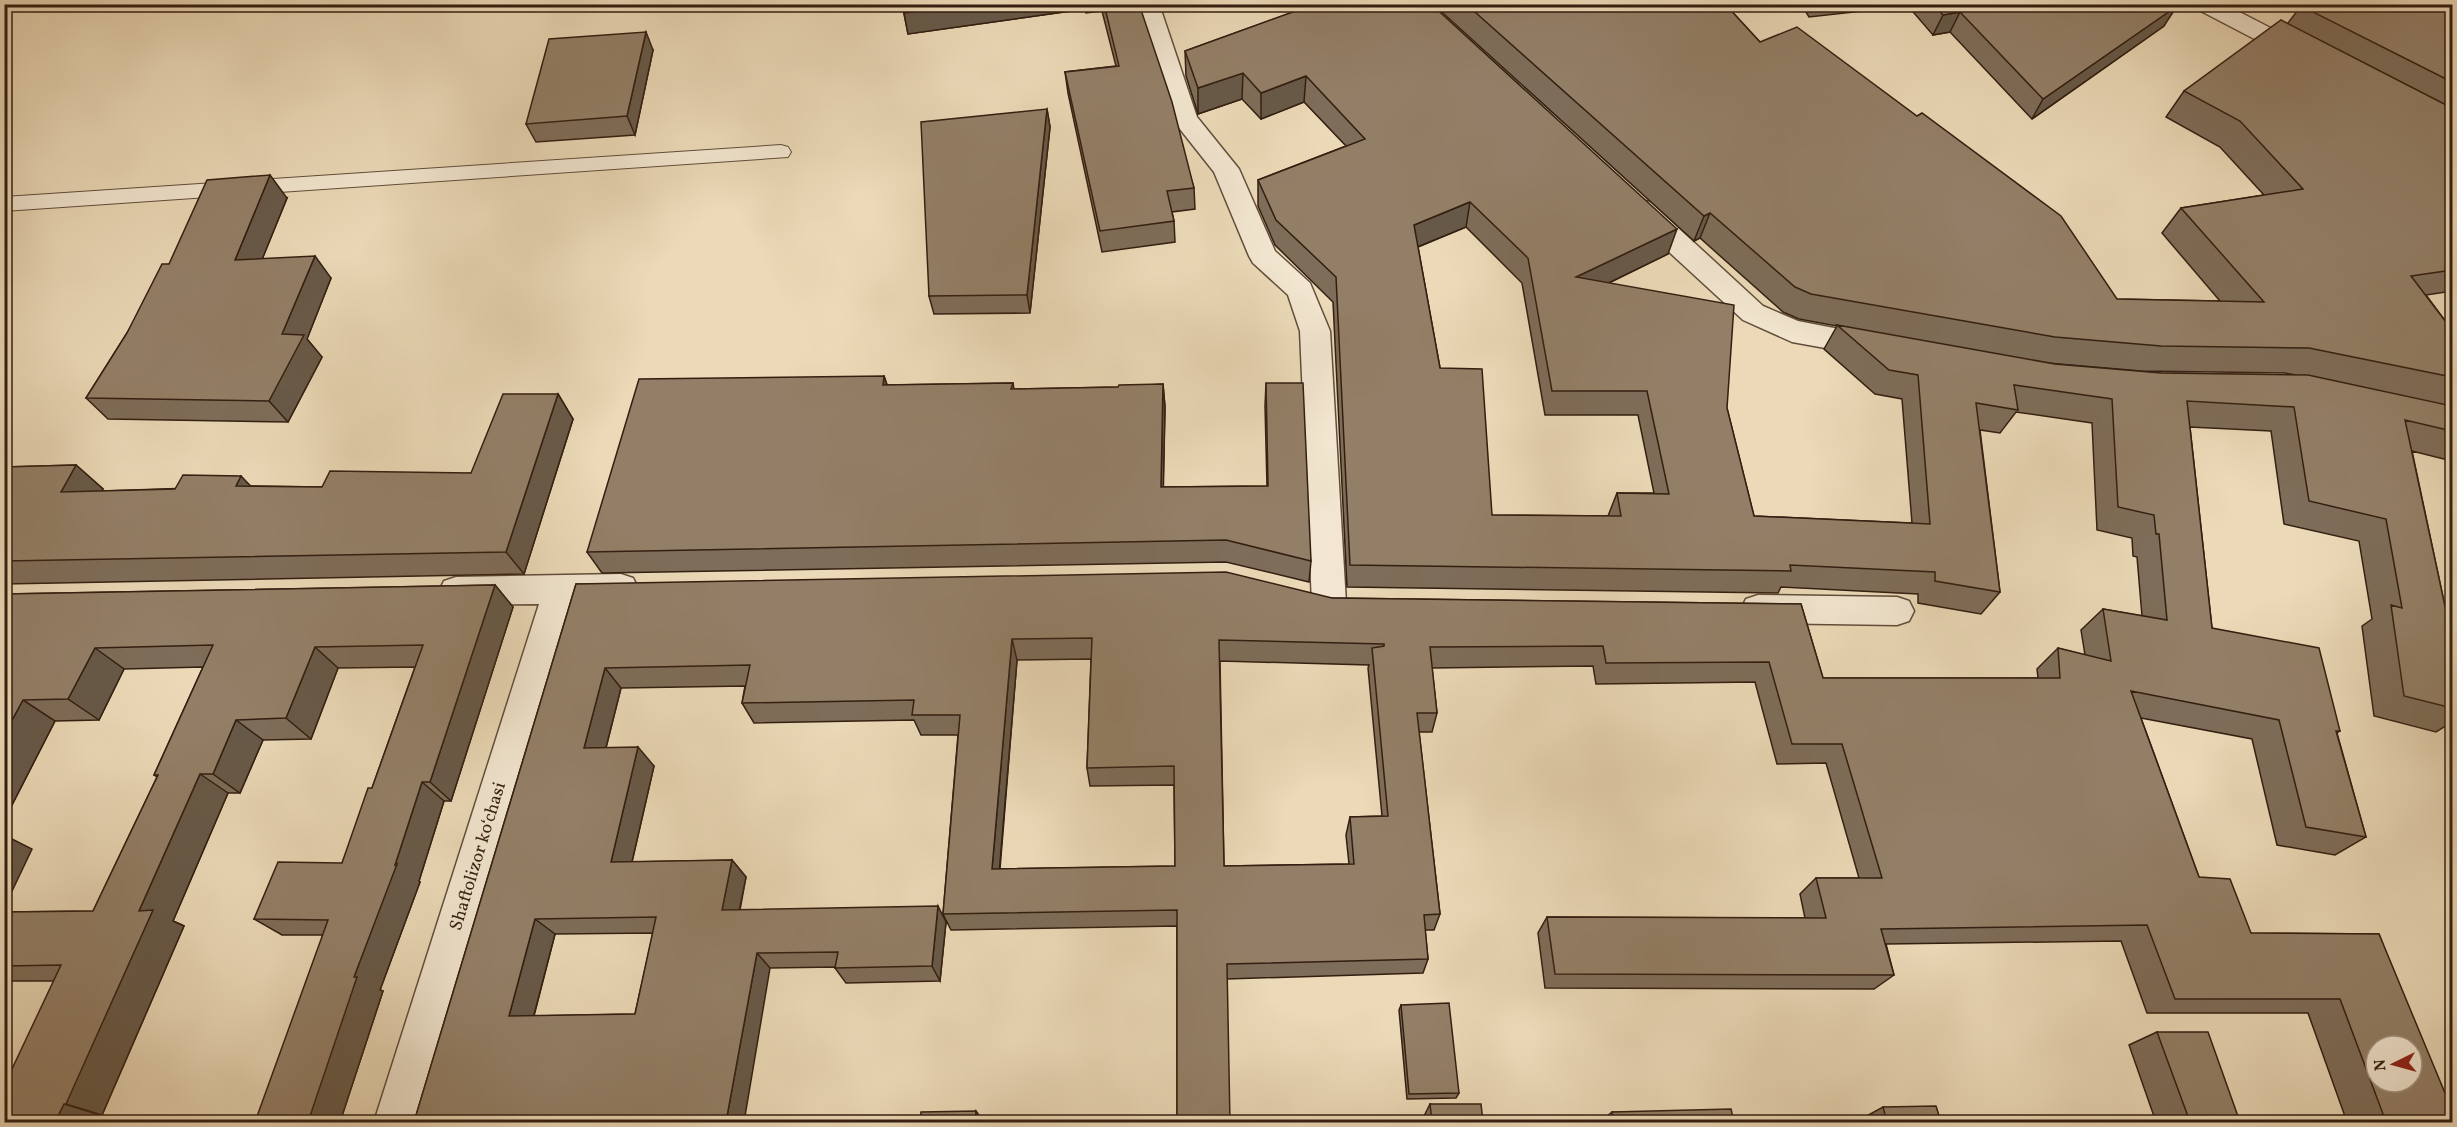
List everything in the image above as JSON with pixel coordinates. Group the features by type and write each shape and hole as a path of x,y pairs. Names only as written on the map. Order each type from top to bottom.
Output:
{"street":[{"path":"1147,4 1185,119 1226,169 1263,256 1300,290 1315,331 1329,603"},
{"path":"2214,6 2318,63"},
{"path":"1624,195 1754,314 1792,331 1896,350"},
{"path":"430,592 655,588"},
{"name":"Shaftolizor koʻchasi","path":"395,1122 560,589"},
{"path":"1295,595 1329,603 1365,604"},
{"path":"1732,608 1897,610"}],"lane":[{"path":"4,204 781,152"}],"building":[{"path":"902,4 965,4 904,13"},
{"path":"1104,4 1139,4 1172,102 1194,188 1167,191 1174,221 1100,231 1065,72 1119,66"},
{"path":"1315,4 1431,4 1677,229 1576,277 1734,305 1727,408 1754,516 1930,524 1918,375 1889,370 1837,325 2055,364 2161,373 2308,375 2452,406 2452,431 2405,420 2452,639 2452,708 2404,696 2391,605 2402,608 2386,519 2309,501 2294,407 2187,401 2212,628 2319,648 2340,731 2336,731 2366,837 2306,827 2279,720 2131,691 2199,877 2230,879 2251,933 2379,934 2420,1034 2364,1034 2364,1063 2340,999 2175,999 2147,925 1881,929 1894,975 1555,974 1547,917 1826,918 1816,878 1882,878 1842,744 1792,744 1769,662 1606,663 1603,646 1430,647 1437,713 1417,713 1440,914 1424,915 1428,959 1227,964 1230,1122 1085,1122 1177,1121 1177,910 943,914 960,715 912,715 914,700 742,703 750,665 605,668 584,748 638,747 611,862 732,860 722,910 938,906 932,966 835,968 838,952 757,953 726,1122 414,1122 576,584 1226,572 1332,598 1801,604 1823,678 2060,678 2058,648 2111,661 2103,609 2167,620 2159,534 2156,534 2154,515 2118,507 2112,399 2014,385 2018,410 1976,403 2000,592 1935,581 1935,572 1790,565 1791,571 1350,565 1336,277 1276,220 1258,180 1365,139 1306,76 1261,93 1243,73 1198,88 1185,51","holes":["1470,202 1528,258 1552,391 1647,391 1669,494 1617,493 1621,516 1492,515 1482,369 1440,368 1414,225","1092,638 1087,768 1174,766 1175,866 992,869 1012,639","1219,640 1384,644 1384,646 1372,648 1388,816 1350,817 1354,864 1224,866","656,917 635,1014 509,1016 535,919"]},
{"path":"1466,4 1725,4 1760,42 1797,27 1917,116 1922,113 2061,216 2117,299 2264,302 2181,208 2303,189 2240,121 2184,91 2281,20 2452,108 2452,270 2411,276 2452,330 2452,377 2309,348 2161,346 2055,337 1811,294 1795,287 1710,213 1704,216"},
{"path":"1933,4 2174,4 2177,6 2043,99 1960,12 1943,15"},
{"path":"2302,4 2452,4 2452,82 2301,6"},
{"path":"646,32 627,116 526,124 549,39"},
{"path":"1047,109 1027,295 929,296 921,122"},
{"path":"270,175 235,260 315,256 282,334 304,335 269,401 86,398 127,333 162,264 169,264 207,180"},
{"path":"884,376 883,385 1013,383 1011,389 1163,384 1161,487 1268,486 1266,383 1303,383 1311,561 1226,540 587,552 639,379"},
{"path":"503,394 558,394 506,552 4,561 4,467 76,465 61,492 175,489 183,475 241,476 236,486 322,487 330,471 471,473"},
{"path":"495,585 430,782 422,782 395,865 397,864 354,977 357,977 308,1122 255,1122 328,920 254,919 278,862 342,863 368,788 372,788 423,645 315,647 286,718 236,720 213,774 200,774 139,911 153,910 66,1104 55,1122 4,1122 4,1086 61,965 4,966 4,912 93,911 158,775 154,775 213,645 95,648 68,699 23,700 4,735 4,594"},
{"path":"1449,1003 1459,1093 1409,1094 1401,1005"},
{"path":"2157,1032 2208,1032 2240,1122 2190,1122"},
{"path":"2424,1042 2452,1110 2452,1122 2386,1122 2376,1094 2424,1094"},
{"path":"1430,1104 1481,1104 1483,1122 1432,1122"},
{"path":"1936,1106 1941,1122 1887,1122 1883,1107"},
{"path":"1731,1109 1734,1122 1614,1122 1612,1112"},
{"path":"976,1111 975,1122 920,1122 921,1112"}]}
